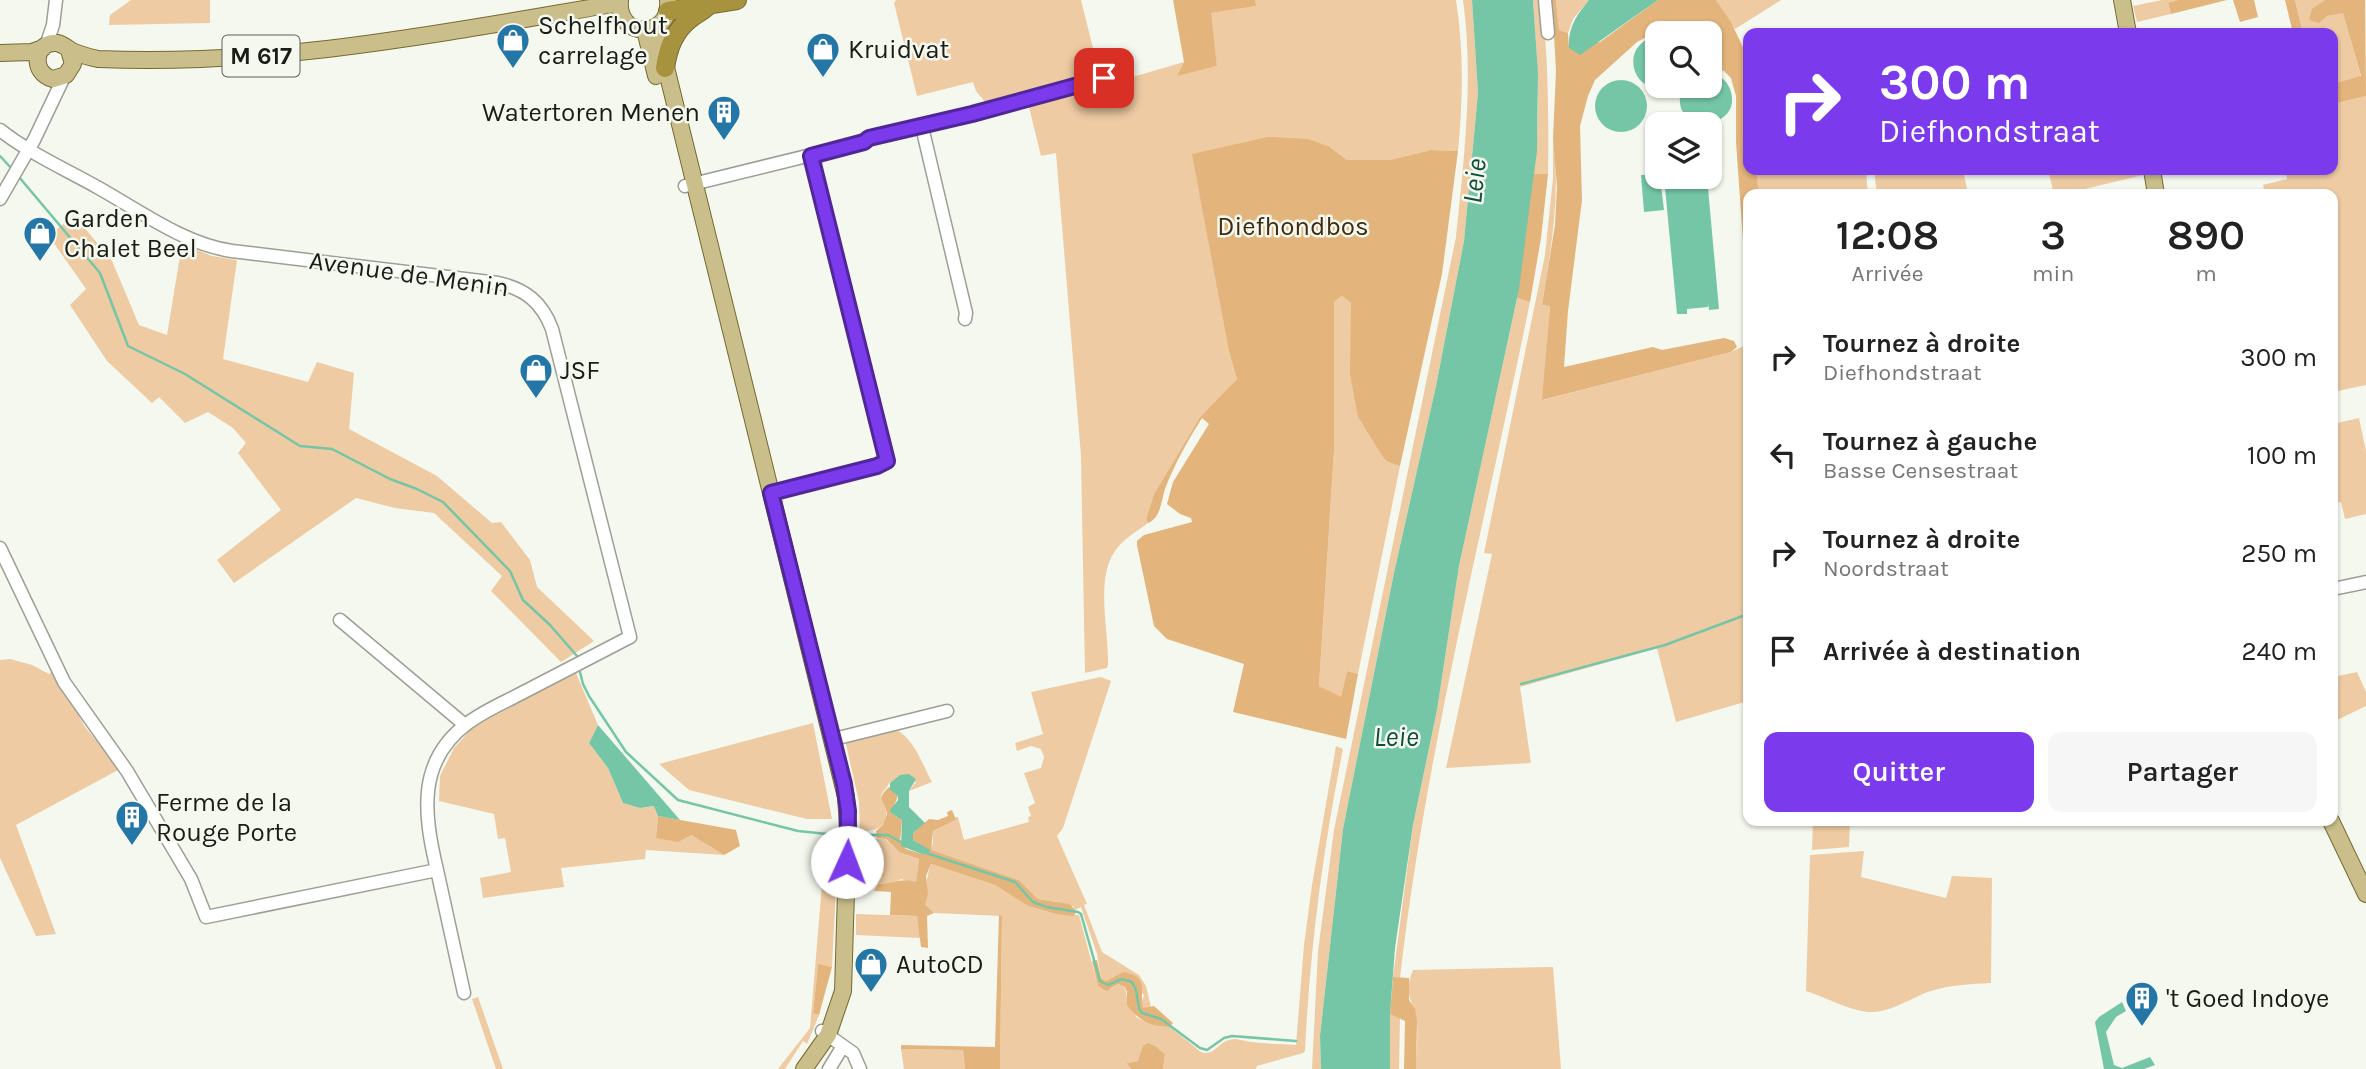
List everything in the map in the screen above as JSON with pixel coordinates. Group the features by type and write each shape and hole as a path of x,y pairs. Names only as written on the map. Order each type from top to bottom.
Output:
{"highway":[{"path":"668,6 709,5 737,0"},
{"path":"665,68 669,46 676,34 709,5"}],"main road":[{"path":"2122,0 2127,28"},
{"path":"620,6 630,26 650,28 664,20 668,6"},
{"name":"M 617","path":"67,48 98,59 240,58 363,45 620,6"},
{"name":"M 617","path":"67,74 90,66 206,67 353,55 578,19 620,6"},
{"path":"650,28 665,68 690,185"},
{"path":"650,28 690,185 716,273 844,784 848,811 843,960 825,1033 806,1066"},
{"path":"55,43 67,48 73,62 67,74 53,79 0,54 32,52 55,43"},
{"path":"41,72 38,56 44,47"},
{"path":"2333,826 2366,894"}],"street":[{"path":"44,47 58,0"},
{"path":"58,0 62,35 67,48"},
{"path":"1545,0 1548,33"},
{"path":"41,72 48,94 43,121"},
{"path":"0,199 67,74"},
{"path":"690,185 1111,77"},
{"path":"922,127 965,319"},
{"name":"Avenue de Menin","path":"0,130 177,232 217,249 498,283 522,290 542,308 552,329 630,637 465,725"},
{"path":"771,493 877,466 887,461 811,156"},
{"path":"0,548 59,673 77,704 118,757 136,786 191,879 206,917 436,870"},
{"path":"2338,588 2366,582"},
{"path":"340,620 465,725 442,752 428,788 426,820 464,993"},
{"path":"834,739 947,711"},
{"path":"825,1033 853,1053 860,1069"},
{"path":"828,1069 843,1046"}],"shaded area":[{"path":"131,0 210,0 210,23 109,25 110,15"},
{"path":"896,0 1081,0 1099,72 985,102 973,82 917,96 894,3"},
{"path":"1255,0 1456,0 1462,76 1458,151 1431,150 1390,160 1347,160 1330,147 1193,154 1229,352 1237,379 1200,417 1154,494 1146,519 1148,523 1115,551 1109,563 1104,591 1108,664 1107,668 1085,673 1081,456 1056,153 1041,156 1029,107 1184,62 1178,75 1217,66 1210,13 1255,6"},
{"path":"1463,0 1472,0 1478,93 1464,241 1343,829 1320,1036 1321,1069 1312,1069 1318,951 1334,830 1456,237 1468,89"},
{"path":"1533,0 1542,0 1544,22 1548,87 1548,174 1533,174 1538,109"},
{"path":"1556,0 1589,0 1573,19 1568,33 1559,30"},
{"path":"1716,0 1781,0 1735,29"},
{"path":"2162,0 2178,0 2168,3 2171,14 2137,22 2133,6"},
{"path":"2295,0 2325,0 2312,10 2310,20 2343,12 2361,77 2338,83 2338,28 2302,28"},
{"path":"2366,96 2366,385 2338,391 2338,189 2264,189 2263,185 2287,179 2286,175 2338,175 2338,103"},
{"path":"1553,138 1555,201 1552,243 1542,305 1550,306 1543,400 1731,352 1743,346 1743,702 1676,722 1657,648 1520,687 1531,763 1446,768 1492,554 1484,553 1545,255 1553,178"},
{"path":"1757,175 1866,175 1868,189 1758,189"},
{"path":"1875,175 1964,175 1967,189 1876,189"},
{"path":"2049,175 2143,175 2085,189 2053,189"},
{"path":"74,215 112,261 139,325 167,335 182,244 212,256 237,260 223,359 308,382 317,362 354,373 349,429 437,476 492,523 501,522 530,560 537,587 594,641 561,662 491,591 502,576 434,513 395,508 356,498 234,583 217,560 281,510 238,453 246,443 233,428 208,412 185,423 159,397 152,403 107,361 70,305 86,289 49,236"},
{"path":"1342,296 1351,303 1358,417 1388,462 1400,466 1358,674 1347,671 1341,698 1319,686 1334,451 1334,302"},
{"path":"1517,298 1530,302 1440,723 1411,893 1400,978 1393,977 1413,825 1437,710 1459,566"},
{"path":"2359,418 2366,451 2366,514 2345,519 2341,502 2338,502 2338,423"},
{"path":"10,659 32,665 49,674 54,669 85,727 120,769 16,825 56,934 36,936 0,858 0,660"},
{"path":"2357,672 2366,692 2366,706 2338,720 2338,676"},
{"path":"576,673 598,725 589,743 608,768 623,803 640,808 655,806 658,816 656,838 691,835 724,855 646,850 645,859 561,868 564,887 483,898 480,878 511,872 505,838 498,839 494,814 439,801 440,776 454,748 476,724"},
{"path":"1101,677 1111,681 1063,828 1057,836 1087,904 1084,905 1102,952 1139,975 1146,986 1151,1007 1143,1009 1141,1005 1144,995 1123,972 1106,981 1101,978 1097,954 1081,907 1075,910 1073,906 1038,899 1019,880 930,850 933,831 956,820 955,817 958,817 964,840 1029,822 1028,817 1031,816 1028,807 1035,803 1024,773 1041,768 1044,757 1041,749 1031,746 1017,751 1015,743 1043,734 1031,692"},
{"path":"813,723 832,819 807,819 689,790 659,764"},
{"path":"891,728 899,731 911,743 932,782 909,791 916,782 890,782 881,796 886,810 885,822 874,829 860,831 859,802 846,744 847,741"},
{"path":"1336,746 1343,749 1318,899 1303,1053 1257,1066 1256,1069 1163,1069 1165,1054 1148,1043 1138,1061 1128,1063 1131,1069 1000,1069 1002,916 934,913 925,904 931,864 995,885 1028,906 1056,914 1079,915 1098,986 1111,989 1118,984 1125,987 1127,998 1137,1018 1157,1026 1170,1027 1201,1052 1209,1053 1234,1039 1296,1045 1312,885"},
{"path":"1813,826 1850,826 1849,847 1812,850"},
{"path":"859,839 885,839 899,852 919,859 916,883 901,879 890,884 858,883"},
{"path":"1864,851 1861,877 1946,898 1952,876 1992,878 1991,983 1938,989 1877,1012 1853,1009 1806,991 1810,855"},
{"path":"834,866 837,867 832,967 818,965 813,1012 819,1015 807,1044 803,1041 785,1069 778,1069 810,1028 823,873 833,874"},
{"path":"856,914 917,916 921,938 856,935"},
{"path":"1553,967 1561,1069 1416,1069 1417,1024 1409,993 1413,970"},
{"path":"478,997 503,1069 496,1069 472,999"},
{"path":"1390,1014 1400,1018 1399,1069 1390,1069"},
{"path":"901,1049 963,1050 965,1069 904,1069"}],"green space":[{"path":"1173,0 1255,0 1256,6 1211,13 1217,66 1177,76 1184,62"},
{"path":"1552,0 1556,0 1559,30 1568,33 1569,48 1600,42 1658,0 1716,0 1731,22 1743,47 1743,175 1757,175 1758,189 1743,189 1743,240 1736,142 1736,96 1731,78 1722,70 1722,21 1645,21 1645,38 1595,80 1580,126 1582,200 1564,367 1653,347 1662,350 1724,338 1734,341 1737,347 1731,352 1542,400 1550,306 1542,305 1555,225 1557,187 1553,138 1556,71"},
{"path":"2178,0 2227,0 2171,14 2168,3"},
{"path":"2233,0 2254,0 2258,17 2240,22"},
{"path":"2285,0 2295,0 2302,28 2292,28"},
{"path":"2325,0 2365,0 2366,96 2338,103 2338,83 2361,76 2343,13 2327,16 2319,23 2309,20 2312,9"},
{"name":"Diefhondbos","path":"1268,137 1308,139 1330,147 1347,160 1390,160 1431,150 1458,151 1442,274 1400,466 1383,457 1358,417 1350,374 1351,303 1342,296 1334,302 1334,451 1319,686 1341,697 1347,671 1358,674 1346,739 1233,712 1244,664 1167,639 1154,626 1137,545 1137,541 1144,535 1192,522 1191,518 1167,504 1173,482 1209,424 1202,418 1173,471 1156,517 1148,523 1146,519 1154,494 1200,417 1237,379 1229,352 1192,154"},
{"path":"1533,174 1548,174 1530,302 1517,298"},
{"path":"889,787 898,796 891,813 902,820 900,842 906,849 922,854 918,843 913,840 913,833 929,819 938,820 948,816 947,812 952,810 956,820 933,831 931,850 1019,880 1038,899 1070,904 1075,914 1056,914 1028,906 995,885 931,864 926,876 928,894 925,904 934,913 927,916 928,948 921,947 917,916 890,915 891,892 874,891 878,884 906,880 916,882 919,859 899,852 886,839 877,838 876,831 883,825 887,814 881,798"},
{"path":"658,816 736,830 740,846 724,855 691,835 678,842 656,838"},
{"path":"999,915 1002,916 1000,1069 965,1069 963,1050 901,1049 901,1045 995,1047"},
{"path":"1097,960 1101,978 1106,981 1123,972 1137,977 1142,985 1143,1008 1154,1006 1173,1023 1170,1027 1145,1022 1136,1015 1127,1005 1125,987 1118,984 1107,991 1098,986 1092,961"},
{"path":"818,964 832,967 819,1015 813,1013"},
{"path":"1393,977 1409,978 1409,1000 1415,1009 1417,1021 1416,1069 1404,1069 1405,1021 1390,1014"},
{"path":"1148,1043 1165,1054 1163,1069 1131,1069 1127,1063 1138,1061 1143,1046"}],"water":[{"name":"Leie","path":"1472,0 1533,0 1538,73 1537,151 1519,289 1459,566 1437,710 1413,825 1395,948 1390,1014 1390,1069 1321,1069 1320,1036 1343,829 1464,241 1478,93"},
{"path":"1589,0 1658,0 1580,55 1569,48 1570,34 1577,17"},
{"path":"1645,41 1645,84 1634,69 1637,49"},
{"path":"1722,79 1730,89 1732,104 1722,118 1722,112 1683,112 1681,98 1722,98"},
{"path":"1611,82 1631,82 1645,98 1645,116 1631,130 1611,130 1597,116 1597,96"},
{"path":"1641,175 1645,175 1645,189 1661,189 1664,210 1644,212"},
{"path":"1665,189 1708,189 1719,309 1709,310 1708,303 1708,307 1687,309 1687,314 1677,314"},
{"path":"598,725 680,820 658,816 654,806 640,808 623,803 608,768 589,743"},
{"path":"909,774 916,779 909,791 909,807 925,823 913,833 913,840 930,850 929,853 922,854 901,846 902,820 890,810 898,796 890,790 890,783 900,775"},
{"path":"2122,1002 2126,1011 2116,1017 2106,1032 2114,1065 2122,1068 2150,1057 2155,1065 2144,1069 2104,1069 2095,1022"}],"waterway":[{"path":"0,156 12,169"},
{"path":"19,177 100,273 128,346 185,374 300,446 332,449 443,502 510,571 523,600 577,656"},
{"path":"1521,684 1665,645 1743,616"},
{"path":"580,672 589,696 626,752 678,800 798,831 837,835"},
{"path":"860,835 888,835 901,842"},
{"path":"926,853 1015,882 1033,902 1081,914 1100,981 1108,985 1122,979 1132,982 1142,1013 1161,1019 1200,1048 1207,1050 1224,1038 1232,1036 1296,1041"}],"place":[{"name":"Schelfhout carrelage","path":"513,70"},
{"name":"Kruidvat","path":"823,79"},
{"name":"Watertoren Menen","path":"724,142"},
{"name":"Garden Chalet Beel","path":"40,263"},
{"name":"JSF","path":"536,400"},
{"name":"Ferme de la Rouge Porte","path":"132,847"},
{"name":"AutoCD","path":"871,994"},
{"name":"'t Goed Indoye","path":"2142,1028"}],"route":[{"path":"847,862 848,811 844,784 771,493 877,466 887,461 811,156 864,142 869,138 922,127 1104,78"}]}
